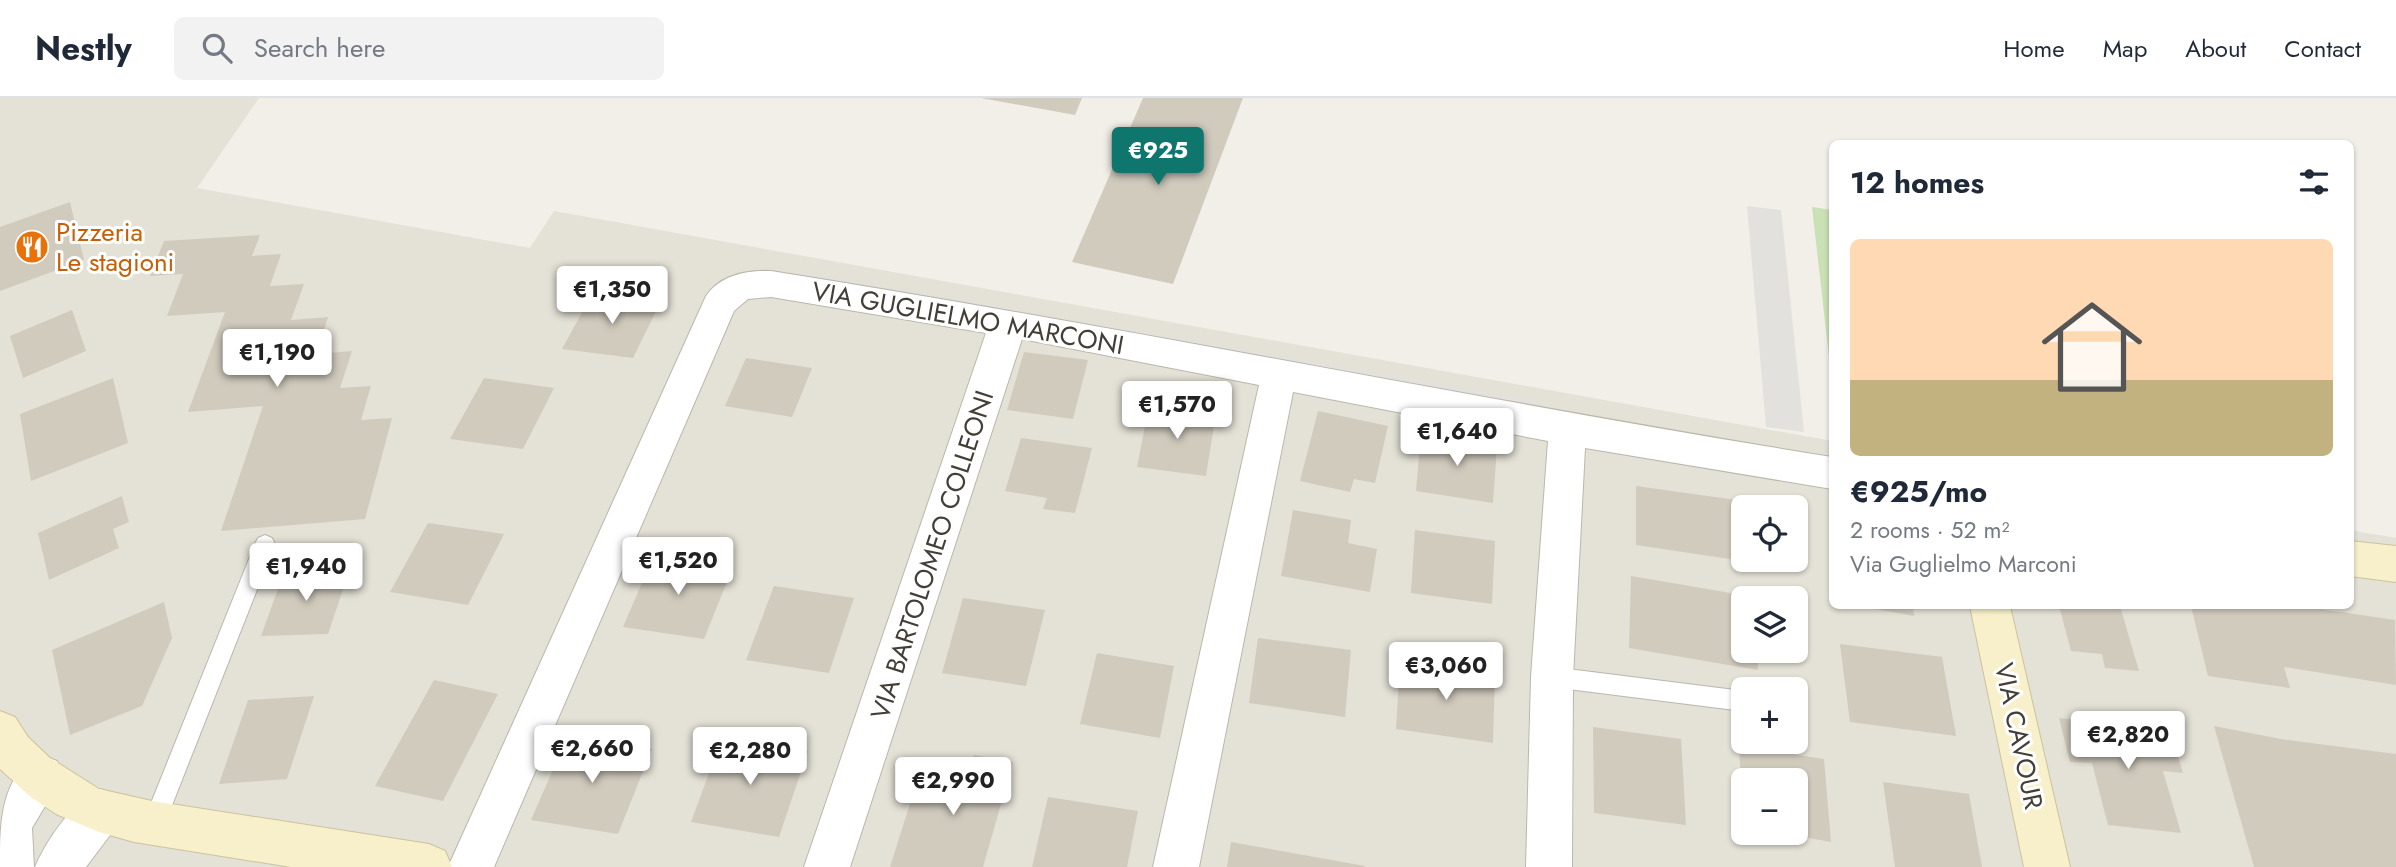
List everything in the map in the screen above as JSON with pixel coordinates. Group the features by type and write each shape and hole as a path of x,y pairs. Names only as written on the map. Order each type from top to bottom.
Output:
{"street":[{"name":"VIA GUGLIELMO MARCONI","path":"471,867 718,306 725,295 749,284 771,284 1005,322 1283,377 1829,472"},
{"name":"VIA BARTOLOMEO COLLEONI","path":"827,867 1004,339 1005,322"},
{"path":"1176,867 1274,392 1283,377"},
{"path":"1549,867 1552,677 1566,446 1570,429"},
{"path":"2354,559 2396,564"},
{"name":"VIA CAVOUR","path":"1991,609 2047,867"},
{"path":"0,730 16,755 41,776 80,804 101,811 154,824 429,867"},
{"path":"11,867 6,844 7,833 15,811 41,776"},
{"path":"58,867 101,811"}],"lane":[{"path":"154,824 265,544"},
{"path":"1552,677 1731,699"}],"shaded area":[{"path":"0,98 259,98 197,188 530,248 554,211 1829,440 1829,609 2354,609 2354,531 2396,538 2396,867 0,867"},
{"path":"1747,206 1781,210 1804,432 1766,427"},
{"path":"802,272 1534,401 1533,410 798,280"}],"green space":[{"path":"1812,207 1829,210 1829,357"}],"building":[{"path":"981,98 1082,98 1075,115"},
{"path":"1143,98 1243,98 1173,284 1072,262"},
{"path":"70,202 84,260 0,291 0,227"},
{"path":"260,235 252,256 281,254 270,286 304,284 291,320 328,317 317,354 352,351 340,388 371,386 361,420 392,418 365,519 221,531 263,406 188,412 225,312 167,316 183,274 150,276 164,241"},
{"path":"592,294 660,303 633,358 562,349"},
{"path":"72,310 86,351 23,378 10,336"},
{"path":"1024,352 1088,360 1073,419 1007,410"},
{"path":"746,358 812,368 792,417 725,406"},
{"path":"113,378 128,443 31,481 20,414"},
{"path":"484,378 554,388 523,449 450,439"},
{"path":"1149,406 1216,413 1206,476 1137,467"},
{"path":"1318,411 1388,426 1375,483 1354,479 1350,492 1300,481"},
{"path":"1421,434 1497,445 1493,503 1416,491"},
{"path":"1021,438 1092,448 1075,513 1043,509 1047,498 1005,491"},
{"path":"1636,486 1731,499 1731,559 1636,545"},
{"path":"122,496 129,522 113,529 119,548 49,580 38,533"},
{"path":"1293,510 1351,520 1348,543 1377,549 1370,592 1281,576"},
{"path":"428,523 504,534 468,605 390,592"},
{"path":"1415,530 1495,541 1492,604 1411,593"},
{"path":"654,555 733,567 704,639 623,627"},
{"path":"350,569 328,634 261,636 284,572"},
{"path":"1631,576 1731,593 1731,663 1758,663 1758,670 1629,648"},
{"path":"774,586 854,598 829,673 746,660"},
{"path":"963,598 1045,610 1026,686 942,673"},
{"path":"164,602 172,638 142,706 70,735 52,650"},
{"path":"1875,609 1913,609 1914,616"},
{"path":"2060,609 2121,609 2139,671 2105,668 2102,654 2071,651"},
{"path":"2192,609 2320,609 2395,620 2396,685 2284,667 2290,688 2208,676"},
{"path":"1258,638 1351,650 1345,717 1249,703"},
{"path":"1840,644 1942,657 1956,736 1850,722"},
{"path":"1097,653 1174,666 1160,738 1080,724"},
{"path":"1400,662 1495,675 1493,743 1396,729"},
{"path":"434,680 498,694 443,801 375,786"},
{"path":"314,696 287,779 219,784 248,700"},
{"path":"2059,718 2170,729 2183,773 2163,771 2181,833 2108,825 2092,763 2070,762"},
{"path":"2214,726 2281,739 2396,754 2396,867 2254,867"},
{"path":"1593,727 1681,739 1686,825 1594,813"},
{"path":"568,735 652,749 618,834 531,820"},
{"path":"722,738 808,751 779,837 691,822"},
{"path":"1739,754 1791,754 1824,759 1831,842 1808,838 1808,768 1740,768"},
{"path":"974,755 1013,762 983,867 890,867 920,772 966,781"},
{"path":"1883,782 1969,794 1982,867 1895,867"},
{"path":"1048,797 1138,811 1127,867 1032,867"},
{"path":"1231,842 1365,866 1365,867 1227,867"}],"place":[{"name":"Pizzeria Le stagioni","path":"32,247"}]}
